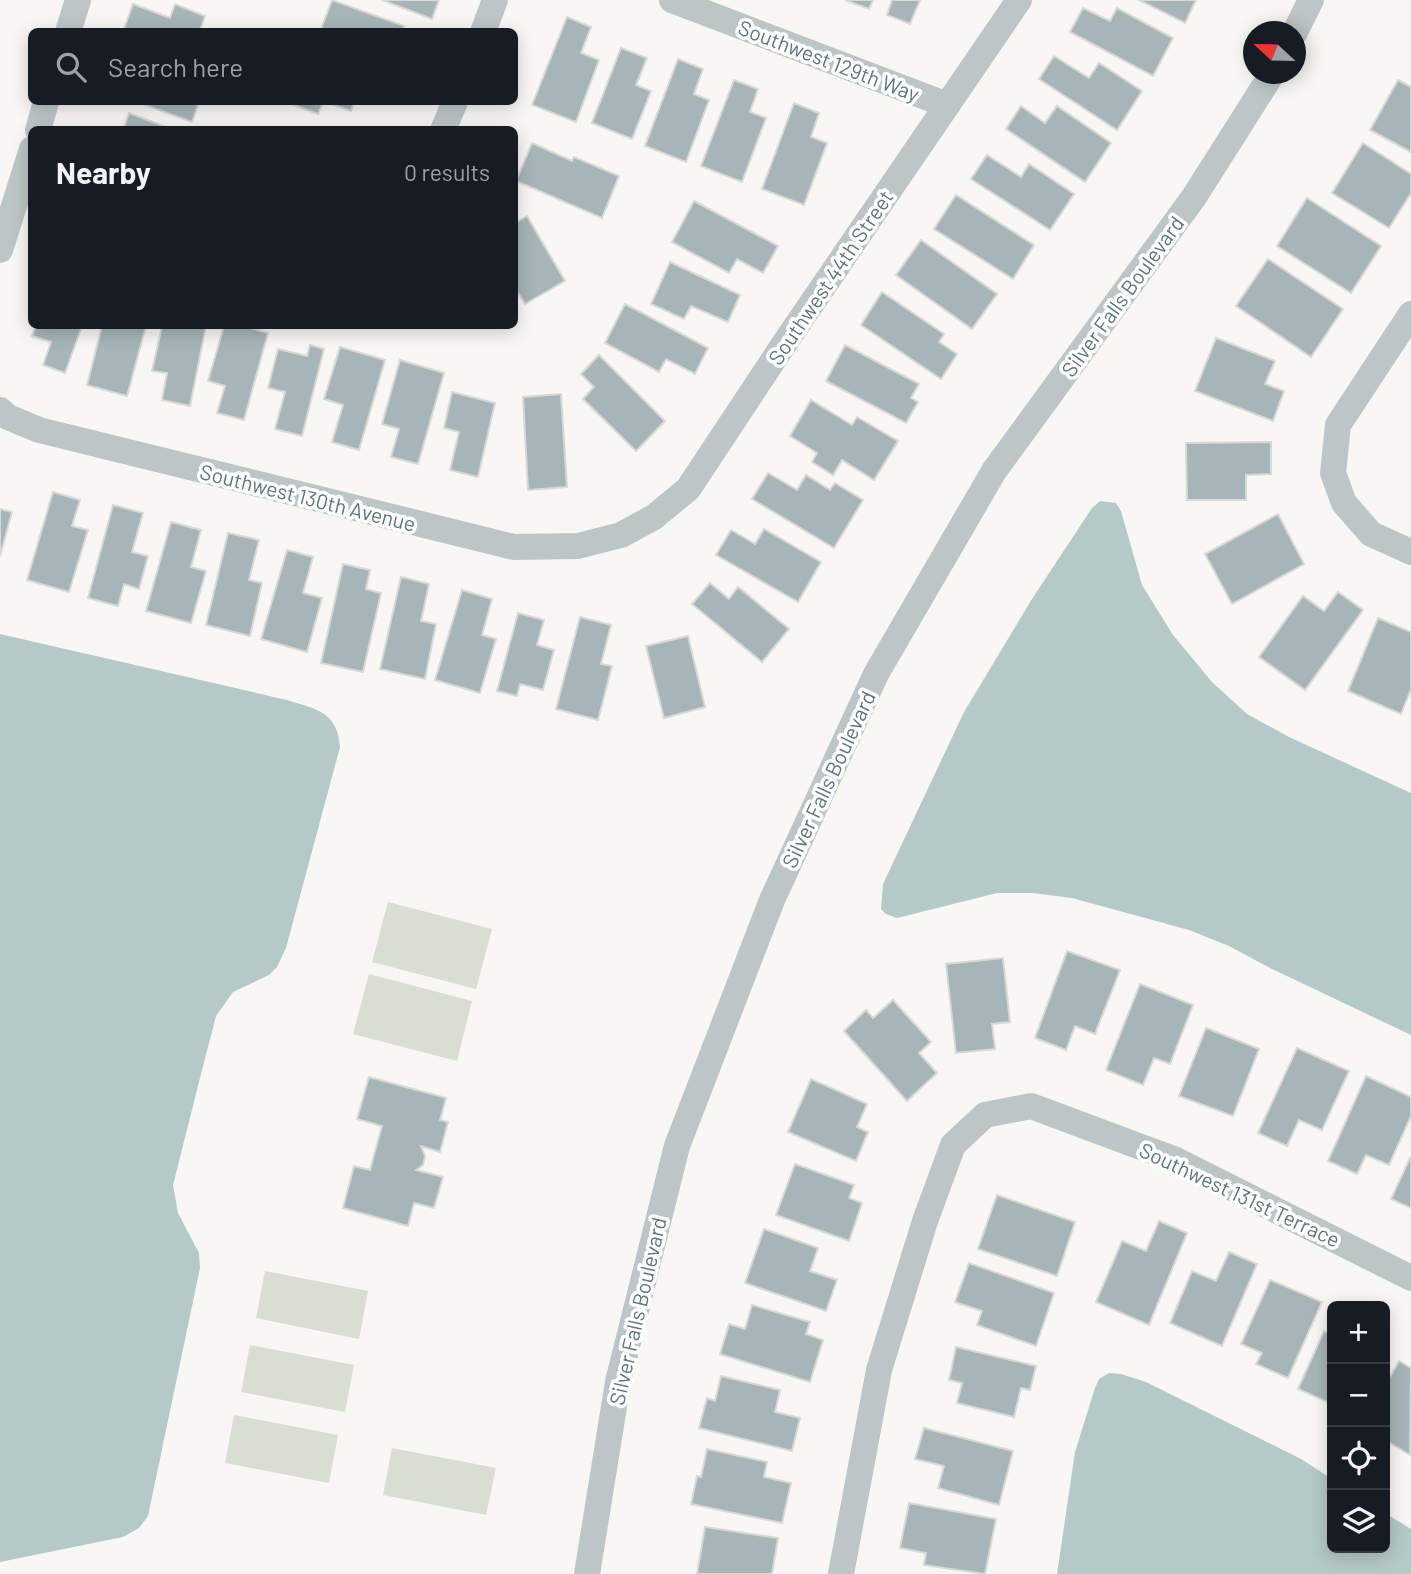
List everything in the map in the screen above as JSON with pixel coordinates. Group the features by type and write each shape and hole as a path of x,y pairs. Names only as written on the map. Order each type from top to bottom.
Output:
{"street":[{"path":"69,28 78,0"},
{"path":"484,28 495,0"},
{"name":"Southwest 129th Way","path":"672,0 947,105"},
{"name":"Southwest 44th Street","path":"621,535 654,517 688,489 1019,0"},
{"path":"1300,21 1311,0"},
{"name":"Silver Falls Boulevard","path":"587,1574 618,1382 677,1146 772,900 876,674 994,471 1194,197 1266,84"},
{"path":"39,126 45,105"},
{"path":"445,126 454,105"},
{"path":"0,250 28,162"},
{"path":"1411,314 1338,425 1333,473 1344,503 1371,534 1411,552"},
{"name":"Southwest 130th Avenue","path":"0,410 8,417 39,430 514,547 578,546 621,535"},
{"name":"Southwest 131st Terrace","path":"841,1574 879,1370 925,1221 953,1145 985,1115 1031,1106 1176,1160 1411,1278"}],"shaded area":[{"path":"1100,501 1116,503 1121,511 1142,585 1173,635 1212,682 1247,714 1289,737 1411,793 1411,1035 1229,946 1189,930 1072,898 1033,893 997,893 897,918 881,909 883,884 964,712 1032,599 1092,508"},
{"path":"0,634 307,706 330,719 335,726 340,747 286,948 277,967 269,975 233,992 216,1016 173,1185 178,1213 199,1253 200,1268 148,1516 139,1528 123,1537 0,1562"},
{"path":"388,902 492,929 476,989 372,962"},
{"path":"369,974 472,1001 457,1061 353,1034"},
{"path":"265,1271 368,1291 359,1339 256,1318"},
{"path":"250,1345 354,1365 345,1412 241,1392"},
{"path":"1109,1373 1146,1382 1301,1459 1327,1476 1327,1553 1390,1553 1390,1516 1411,1529 1411,1574 1057,1574 1075,1452 1099,1379"},
{"path":"234,1415 338,1435 329,1483 225,1463"},
{"path":"392,1448 496,1468 486,1515 383,1495"}],"building":[{"path":"332,0 404,26 403,28 322,28"},
{"path":"382,0 439,0 432,19"},
{"path":"845,0 873,0 869,9"},
{"path":"892,0 920,0 910,24 887,15"},
{"path":"1139,0 1196,0 1185,23"},
{"path":"133,4 170,18 175,4 205,16 201,28 124,28"},
{"path":"1083,8 1110,21 1117,8 1173,38 1153,76 1070,32"},
{"path":"567,17 591,27 581,53 599,60 576,122 532,105"},
{"path":"621,48 647,58 636,85 651,91 632,139 592,123"},
{"path":"1054,56 1089,78 1099,63 1142,91 1117,130 1039,79"},
{"path":"678,59 703,69 694,94 709,100 686,162 645,146"},
{"path":"734,80 758,89 750,112 766,118 742,182 701,166"},
{"path":"1398,80 1411,87 1411,152 1370,130"},
{"path":"794,103 819,113 811,137 827,143 804,205 762,189"},
{"path":"145,105 198,105 192,122"},
{"path":"294,105 322,105 318,114"},
{"path":"334,105 353,105 351,111"},
{"path":"1021,106 1045,123 1057,106 1111,143 1085,182 1006,129"},
{"path":"129,113 163,126 124,126"},
{"path":"532,143 572,161 574,157 619,176 602,218 518,182"},
{"path":"1363,143 1411,174 1411,193 1389,228 1332,193"},
{"path":"987,155 1021,177 1029,164 1074,194 1050,230 971,179"},
{"path":"956,195 1034,245 1013,279 934,229"},
{"path":"1307,198 1381,246 1351,293 1277,246"},
{"path":"694,201 778,246 763,273 737,259 729,273 672,242"},
{"path":"527,216 565,281 525,304 518,293 518,221"},
{"path":"921,240 997,294 972,329 896,275"},
{"path":"1268,259 1343,309 1311,357 1236,306"},
{"path":"670,262 740,295 728,322 691,306 684,319 651,304"},
{"path":"882,292 944,334 939,342 957,354 941,379 861,325"},
{"path":"625,304 708,348 695,374 666,359 659,372 605,343"},
{"path":"35,329 81,329 65,373 43,365 51,342 32,336"},
{"path":"101,329 145,329 127,396 87,385"},
{"path":"161,329 205,329 190,406 162,400 167,373 152,371"},
{"path":"223,329 254,329 268,333 244,420 217,413 225,386 208,381"},
{"path":"1216,338 1275,361 1265,384 1284,391 1273,421 1195,391"},
{"path":"310,345 324,349 302,436 275,429 285,392 268,388 278,349 307,356"},
{"path":"845,345 919,384 911,398 918,402 906,423 826,381"},
{"path":"340,347 385,360 359,450 332,442 343,405 324,399"},
{"path":"599,355 665,421 636,451 583,399 594,387 581,374"},
{"path":"400,360 444,373 418,464 391,457 399,429 382,424"},
{"path":"452,392 495,403 478,477 450,470 459,432 444,428"},
{"path":"561,394 567,487 528,490 523,397"},
{"path":"811,400 852,425 857,417 898,441 874,480 842,460 833,475 812,462 817,453 790,436"},
{"path":"1271,442 1271,474 1246,475 1246,500 1187,500 1186,443"},
{"path":"768,473 797,490 806,475 830,490 835,483 863,500 834,548 752,499"},
{"path":"53,492 80,500 72,526 88,530 69,592 27,580"},
{"path":"113,505 143,513 132,552 148,556 139,589 124,584 118,606 88,598"},
{"path":"0,509 12,512 0,556"},
{"path":"1278,514 1304,564 1232,604 1205,554"},
{"path":"171,522 201,530 191,567 206,571 191,623 146,611"},
{"path":"764,529 821,562 798,602 716,555 731,530 755,544"},
{"path":"228,533 259,540 249,580 262,583 250,636 206,625"},
{"path":"287,550 313,557 303,593 322,598 307,652 261,639"},
{"path":"343,564 370,570 366,589 381,593 363,672 321,663"},
{"path":"401,577 429,584 421,621 436,624 425,679 380,669"},
{"path":"710,583 729,599 738,587 789,629 762,662 692,604"},
{"path":"462,590 492,599 482,635 496,639 480,693 435,680"},
{"path":"1338,592 1363,610 1305,690 1259,657 1303,596 1324,611"},
{"path":"518,613 544,620 537,645 554,650 543,690 520,684 517,696 497,691"},
{"path":"580,617 611,625 601,664 612,666 598,720 556,709"},
{"path":"1378,618 1411,632 1411,689 1401,714 1348,691"},
{"path":"688,636 705,707 664,718 646,646"},
{"path":"1067,951 1120,970 1095,1034 1075,1026 1066,1050 1035,1038"},
{"path":"1003,958 1010,1022 992,1024 995,1049 956,1053 946,964"},
{"path":"1140,984 1193,1005 1170,1064 1154,1058 1143,1085 1106,1070"},
{"path":"893,1000 931,1042 919,1053 937,1073 907,1101 844,1031 866,1010 873,1018"},
{"path":"1206,1028 1259,1049 1233,1116 1179,1096"},
{"path":"1297,1048 1349,1071 1322,1130 1299,1120 1287,1146 1258,1133"},
{"path":"1366,1076 1411,1097 1411,1116 1389,1165 1366,1155 1357,1174 1328,1161"},
{"path":"369,1077 446,1098 440,1120 448,1122 440,1152 421,1146 425,1156 423,1165 416,1170 443,1177 434,1208 414,1203 408,1226 343,1208 354,1166 370,1170 382,1126 357,1119"},
{"path":"811,1079 867,1104 857,1127 868,1132 856,1161 788,1132"},
{"path":"1411,1156 1411,1208 1391,1199"},
{"path":"795,1164 854,1185 849,1198 862,1203 849,1241 776,1215"},
{"path":"997,1195 1075,1222 1057,1276 978,1249"},
{"path":"1159,1221 1187,1233 1149,1325 1096,1302 1122,1241 1146,1251"},
{"path":"764,1229 818,1248 810,1271 837,1280 826,1311 745,1283"},
{"path":"1229,1252 1257,1264 1222,1346 1170,1323 1192,1271 1216,1281"},
{"path":"969,1263 1054,1293 1036,1346 977,1325 982,1311 955,1302"},
{"path":"1270,1280 1322,1302 1288,1378 1256,1364 1262,1353 1241,1344"},
{"path":"752,1305 810,1322 806,1334 823,1340 810,1382 720,1354 729,1324 745,1329"},
{"path":"1324,1331 1327,1332 1327,1402 1298,1389"},
{"path":"956,1347 1036,1366 1030,1390 1021,1388 1014,1417 957,1403 962,1383 949,1380"},
{"path":"1399,1361 1411,1368 1410,1455 1390,1443 1390,1377"},
{"path":"721,1376 780,1390 775,1412 800,1418 792,1451 699,1428 707,1398 715,1401"},
{"path":"924,1428 1013,1451 999,1505 938,1488 944,1466 915,1459"},
{"path":"707,1449 767,1462 764,1477 791,1483 782,1523 691,1504"},
{"path":"909,1503 996,1519 985,1574 924,1565 926,1553 900,1548"},
{"path":"705,1527 778,1538 772,1574 697,1574"}]}
